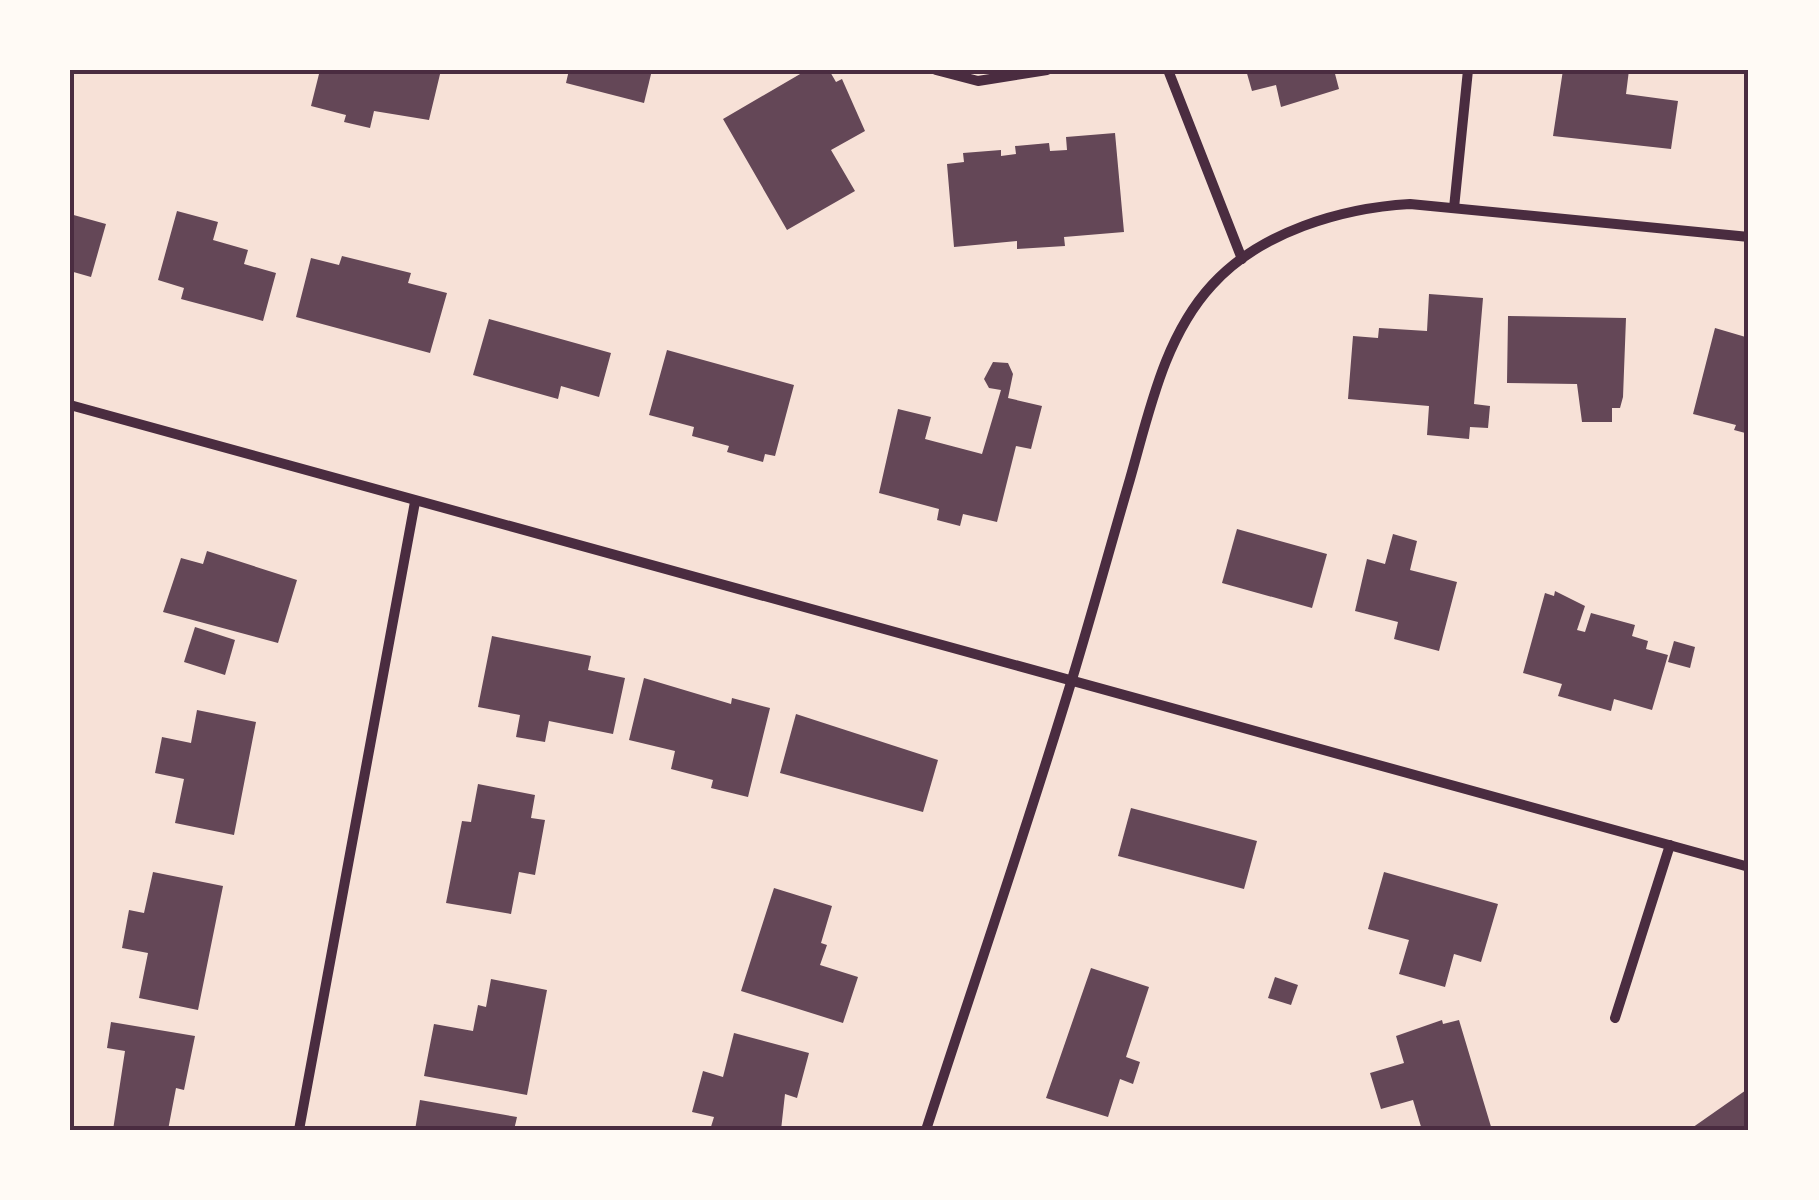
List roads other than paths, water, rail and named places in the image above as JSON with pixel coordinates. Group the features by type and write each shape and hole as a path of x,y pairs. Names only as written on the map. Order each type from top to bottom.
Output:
{"street":[{"path":"936,70 978,81 1047,70"},
{"path":"1168,70 1242,258"},
{"path":"1454,208 1468,70"},
{"path":"926,1130 1072,678 1170,350 1212,285 1242,258 1300,227 1377,206 1454,208 1749,237"},
{"path":"70,405 1749,866"},
{"path":"299,1130 415,502"},
{"path":"1615,1018 1670,845"}]}
